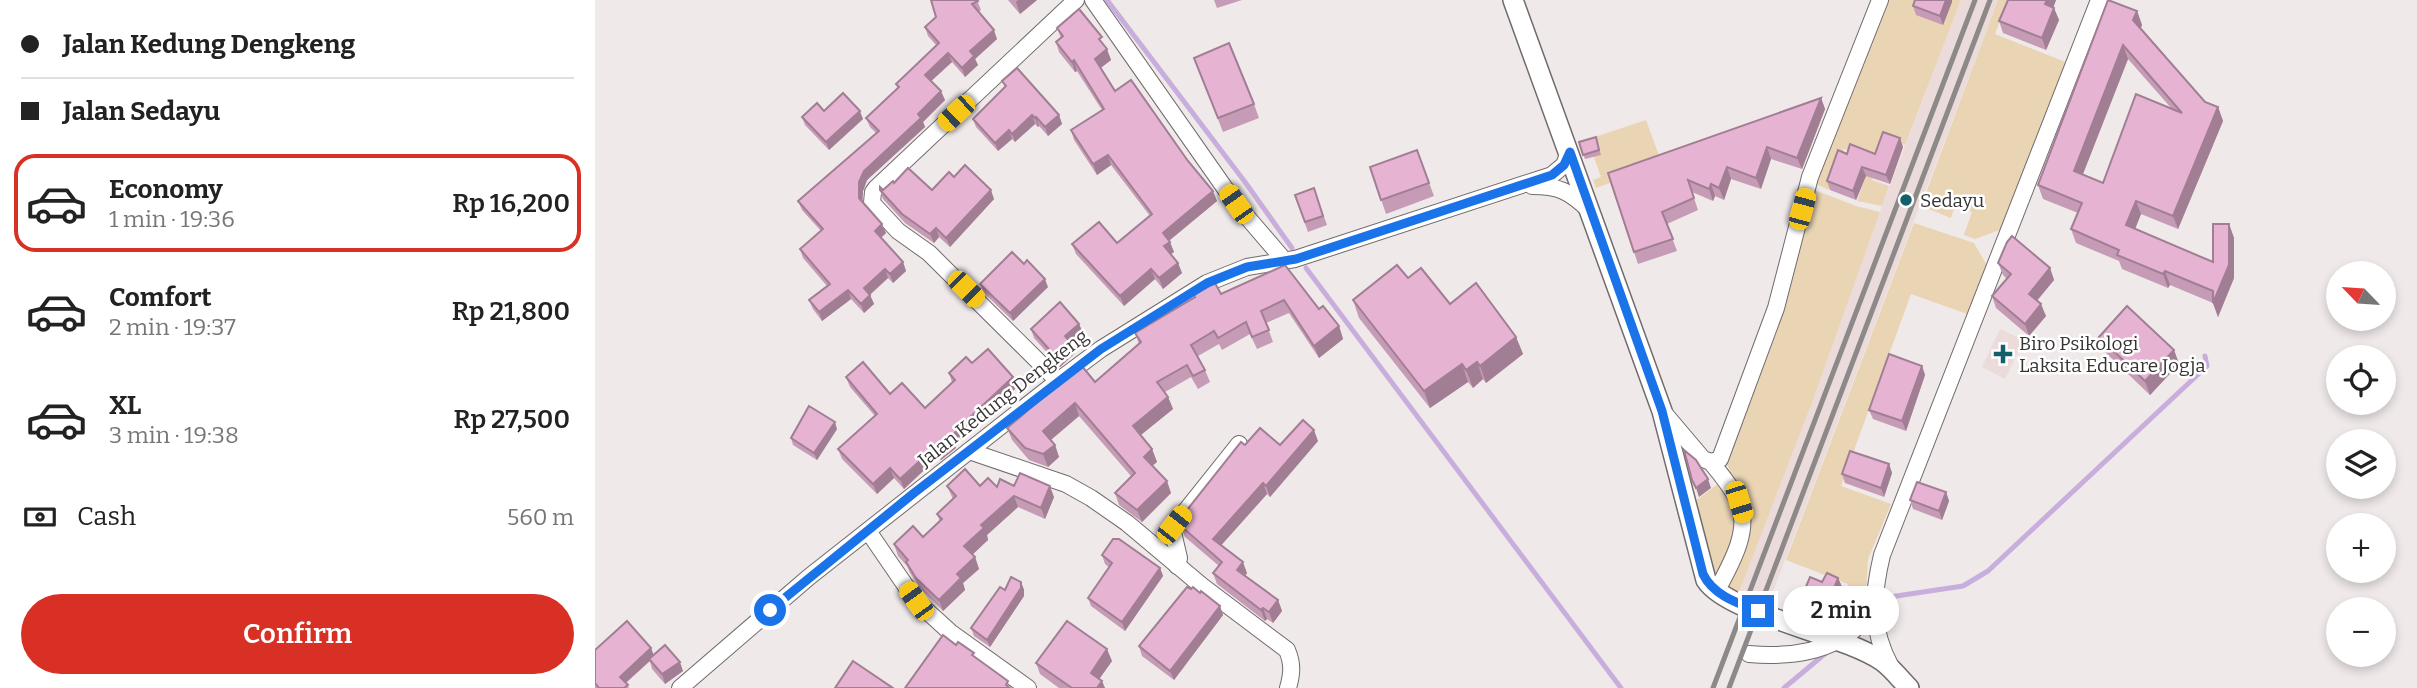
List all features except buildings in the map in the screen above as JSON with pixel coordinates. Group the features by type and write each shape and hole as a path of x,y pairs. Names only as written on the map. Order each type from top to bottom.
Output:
{"street":[{"path":"1058,381 929,253 898,231 872,203 871,198 876,188 1076,0"},
{"path":"1093,0 1236,204 1284,260"},
{"path":"1513,0 1662,411 1706,580 1716,592 1744,605 1875,657 1909,688"},
{"path":"1711,462 1720,459 1729,437 1776,308 1810,177 1880,0"},
{"path":"1892,670 1877,636 1874,606 1880,565 1893,525 2099,0"},
{"name":"Jalan Kedung Dengkeng","path":"680,688 809,577 1058,381 1101,349 1207,283 1247,267 1296,259 1519,186 1559,170 1570,152"},
{"path":"1519,186 1551,186 1562,190 1590,212"},
{"path":"1662,411 1696,452 1711,462 1734,494 1743,515 1742,533 1734,556 1716,592"},
{"path":"1177,566 1179,558 1172,528 1239,443"},
{"path":"969,451 1074,489 1127,523 1177,566 1287,650 1292,662 1288,688"},
{"path":"868,531 916,601 950,632 1028,688"},
{"path":"1749,654 1804,652 1839,641 1859,627 1874,606"}],"shaded area":[{"path":"1886,0 1961,0 1905,145 1886,139 1872,180 1889,186 1882,206 1857,201 1872,160 1844,149 1829,190 1814,183"},
{"path":"1961,0 1998,0 1768,605 1739,592"},
{"path":"1998,0 2008,0 1995,34 2068,63 2005,228 1975,239 1964,235 1972,212 1955,206 1951,218 1921,206"},
{"path":"1646,120 1662,164 1596,188 1593,180 1601,177 1594,157 1595,137"},
{"path":"1812,189 1880,212 1813,400 1739,592 1728,587 1745,544 1750,520 1749,509 1744,493 1725,460"},
{"path":"1914,223 1974,243 1989,269 1970,315 1911,294 1841,486 1891,504 1868,559 1865,607 1845,629 1833,624 1848,584 1786,560"},
{"name":"Biro Psikologi Laksita Educare Jogja","path":"2000,329 2024,340 2005,379 1982,367"},
{"path":"1719,483 1732,509 1735,530 1717,577 1711,573 1693,503"}],"waterway":[{"path":"1107,0 1292,248"},
{"path":"1306,268 1621,688"},
{"path":"1883,598 1963,586 1988,571 2207,366 2205,356"},
{"path":"1839,632 1852,612 1863,604"},
{"path":"1784,688 1826,653"}],"railway":[{"path":"1713,688 1975,0"},
{"path":"1729,688 1990,0"}],"place":[{"name":"Sedayu","path":"1906,200"},
{"name":"Biro Psikologi Laksita Educare Jogja","path":"2003,354"}],"route":[{"path":"770,610 1058,381 1101,349 1207,283 1247,267 1296,259 1552,175 1564,165 1570,152 1662,411 1703,574 1716,592 1758,611"}]}
